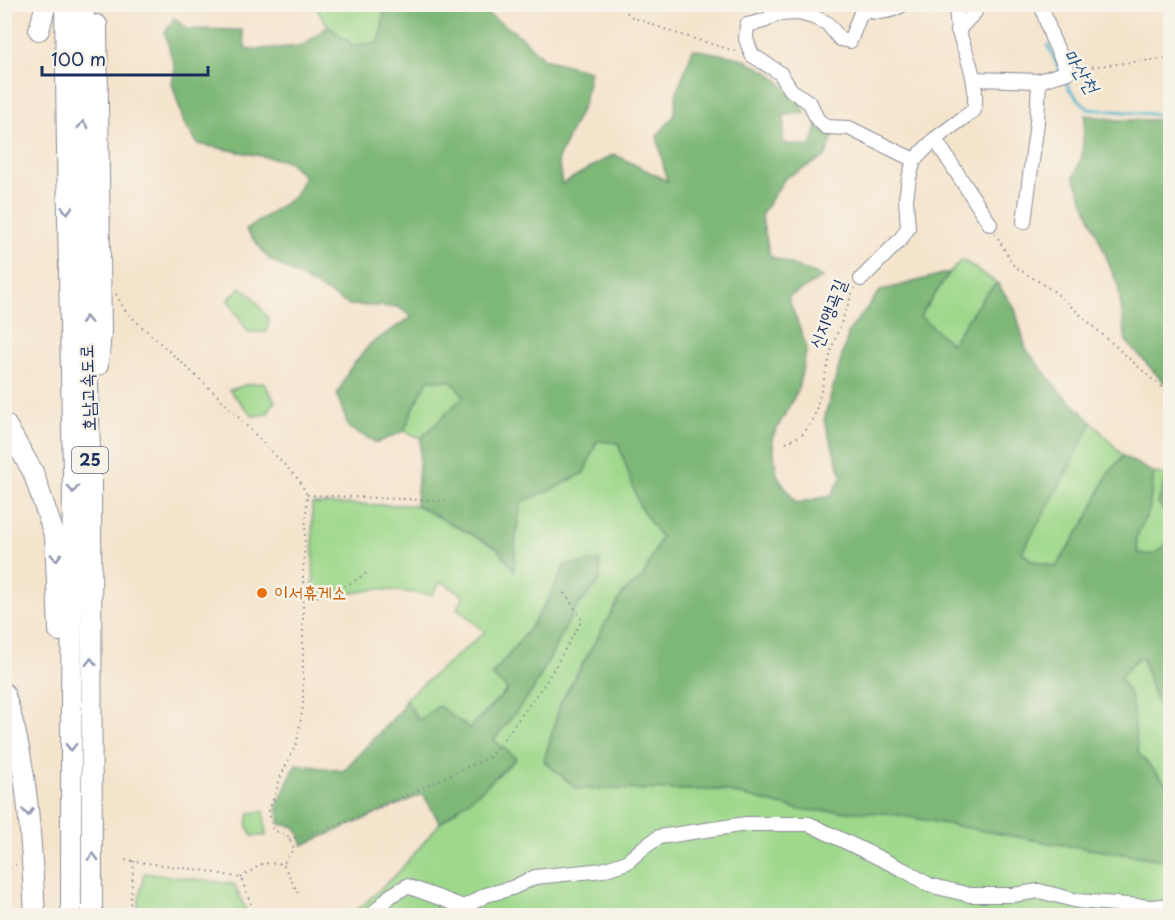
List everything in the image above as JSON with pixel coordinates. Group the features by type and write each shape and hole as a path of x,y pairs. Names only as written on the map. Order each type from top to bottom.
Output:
{"highway":[{"path":"39,30 46,4"},
{"name":"호남고속도로","path":"65,4 73,474 70,702 71,915"},
{"name":"호남고속도로","path":"84,4 84,228 91,481 92,915"},
{"path":"91,481 101,332 97,4"},
{"path":"6,425 33,472 55,537 60,652 70,702"},
{"path":"4,693 13,717 26,787 35,915"}],"street":[{"path":"904,4 891,11 879,13 862,10 850,41 840,39 827,23 813,16 799,13 776,14 764,21 747,25 746,39 752,56 780,73 792,90 810,103 817,119 826,127 849,128 914,160 935,139 974,110 976,98 974,79 958,30 956,8 952,4"},
{"path":"958,30 975,12 975,4"},
{"path":"974,79 1042,80 1068,72 1052,38 1041,4"},
{"path":"1024,222 1042,80"},
{"path":"935,139 990,224"},
{"name":"신지앵곡길","path":"861,279 900,240 908,228 906,199 914,160"},
{"path":"371,915 390,896 407,886 464,907 535,877 603,870 627,862 658,837 757,824 809,824 906,871 929,885 970,895 1012,895 1039,891 1078,901 1152,907 1170,905"}],"path":[{"path":"618,4 632,18 752,56"},
{"path":"1068,72 1081,67 1170,58"},
{"path":"990,224 1014,266 1055,292 1170,394"},
{"name":"신지앵곡길","path":"786,443 803,434 814,418 833,345 854,288 861,279"},
{"path":"115,288 126,312 216,394 299,480 307,495 303,582 303,706 297,742 281,776 269,811 273,830 287,835 294,848 283,864"},
{"path":"307,495 448,501"},
{"path":"303,582 328,588 348,585 370,571"},
{"path":"289,840 349,821 488,758 546,682 582,620 562,591"},
{"path":"125,860 241,878 264,863 283,864"},
{"path":"129,915 134,861"},
{"path":"4,869 21,864"},
{"path":"283,864 298,893"},
{"path":"241,878 251,904"}],"green space":[{"path":"314,5 378,5 384,13 380,42 354,46 328,26"},
{"path":"378,5 474,5 519,35 544,59 590,71 584,103 558,159 562,184 614,154 667,181 657,136 674,116 677,92 693,49 741,58 770,73 800,102 805,113 784,115 783,143 811,147 817,127 834,134 825,157 785,178 761,215 770,256 823,277 788,297 807,348 798,390 772,438 777,475 796,503 831,496 842,476 824,420 849,331 880,291 950,272 920,316 951,344 984,296 997,283 1015,309 1026,349 1059,391 1092,422 1022,552 1031,560 1056,567 1087,519 1108,474 1123,456 1154,473 1149,510 1136,538 1138,553 1149,554 1163,548 1170,539 1170,713 1156,702 1142,657 1138,658 1120,677 1131,697 1138,753 1170,788 1170,861 1050,843 887,813 801,810 721,790 577,789 544,761 561,702 623,593 643,577 661,537 640,507 618,443 597,441 584,473 521,502 514,570 497,548 416,505 421,438 464,396 451,381 428,380 404,431 377,443 349,428 337,395 349,370 371,343 412,317 398,307 349,305 269,259 246,230 295,196 304,176 288,161 198,144 184,123 172,83 175,69 165,33 174,18 188,29 242,30 246,50 302,46 328,26 354,46 380,42 384,13"},
{"path":"1085,115 1118,120 1170,120 1170,389 1126,341 1118,286 1074,177 1082,157"},
{"path":"962,260 997,283 984,296 951,344 920,316 950,272"},
{"path":"241,287 252,296 269,320 267,332 248,332 228,300"},
{"path":"428,380 451,381 465,397 421,438 404,431"},
{"path":"264,383 275,401 267,414 253,416 229,390 249,384"},
{"path":"1092,422 1123,456 1108,474 1087,519 1056,567 1031,560 1022,552"},
{"path":"597,441 618,442 640,507 661,537 643,577 623,593 561,702 544,761 577,789 721,790 801,810 887,813 1050,843 1170,861 1170,915 352,915 396,875 440,823 516,759 493,740 533,690 575,609 600,581 565,565 547,602 532,625 492,675 508,689 468,729 419,721 405,699 485,632 457,608 464,596 441,581 432,595 377,589 314,599 312,504 416,505 497,548 514,569 521,502 551,490 583,473"},
{"path":"1154,473 1168,475 1158,503 1170,521 1170,539 1162,551 1149,555 1138,553 1136,538 1149,510"},
{"path":"1168,475 1170,476 1170,521 1158,503"},
{"path":"600,561 600,581 575,609 533,690 494,740 516,758 484,788 440,823 423,794 303,845 296,827 280,824 277,806 296,764 343,771 400,711 405,699 419,720 439,706 469,728 508,690 492,676 532,625 566,565"},
{"path":"1142,657 1156,702 1170,713 1170,788 1138,753 1131,697 1120,677 1138,658"},
{"path":"264,811 266,836 252,836 247,825 249,813"},
{"path":"144,873 234,884 246,910 243,915 141,915 137,912"}],"waterway":[{"name":"마산천","path":"1048,45 1060,71"},
{"name":"마산천","path":"1063,77 1070,90 1088,109 1163,115 1170,118"}],"place":[{"name":"이서휴게소","path":"262,593"}]}
